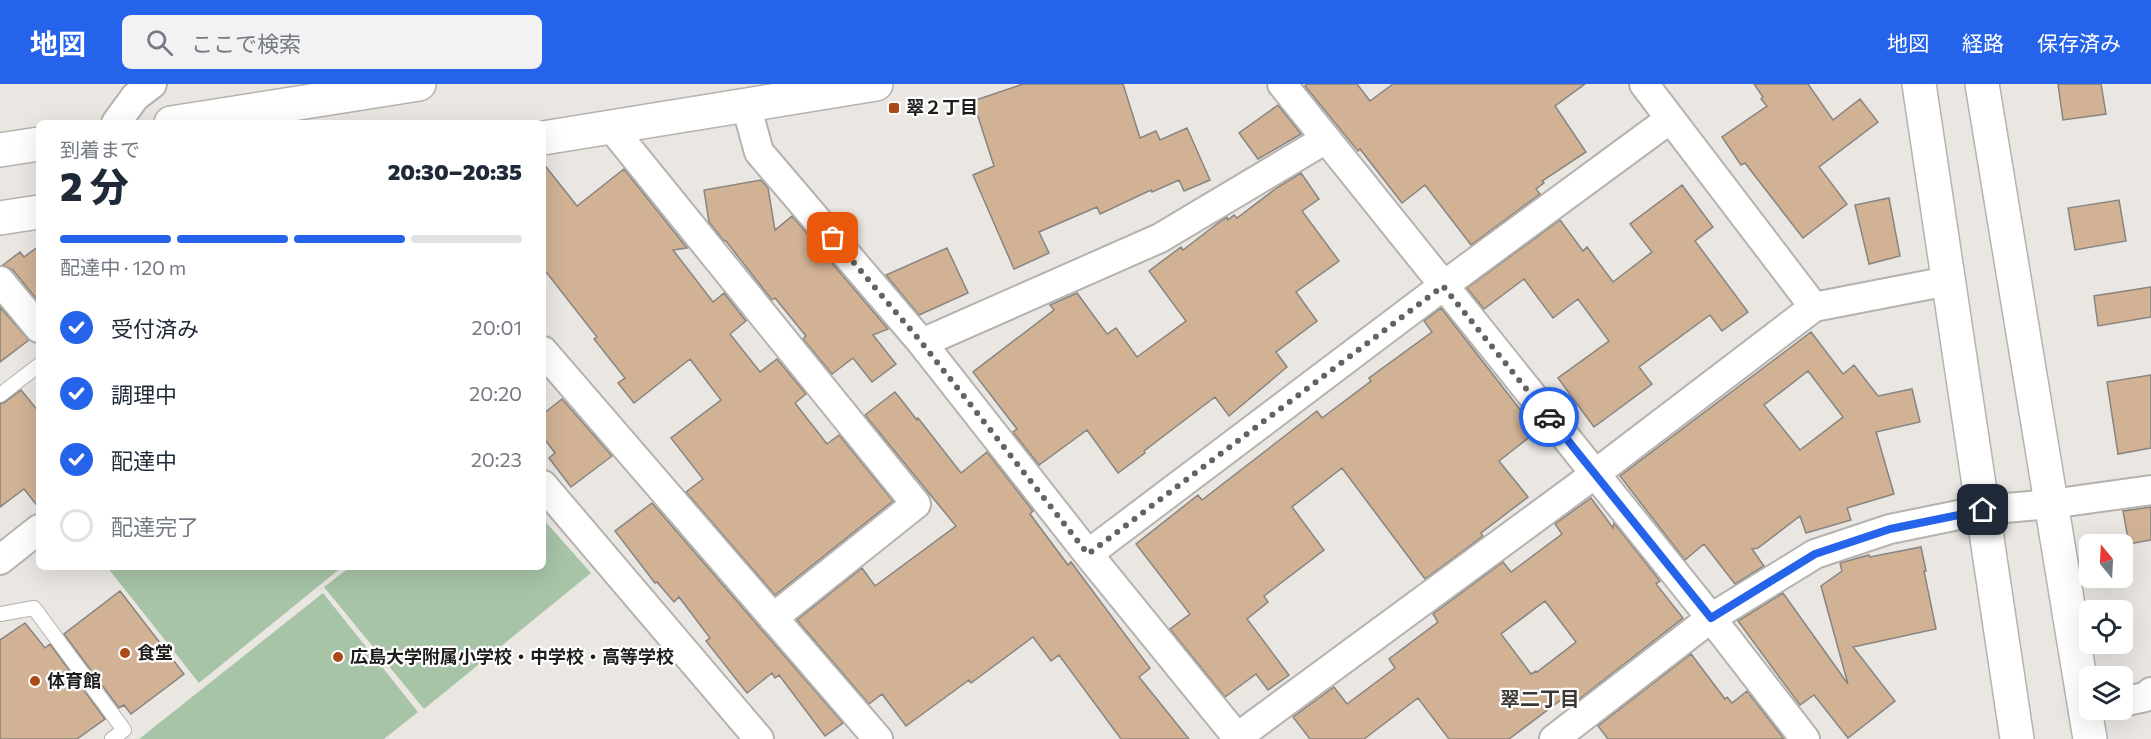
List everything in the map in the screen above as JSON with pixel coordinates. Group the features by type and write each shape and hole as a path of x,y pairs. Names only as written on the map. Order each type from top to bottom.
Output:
{"street":[{"path":"118,120 135,97 152,84"},
{"path":"190,120 419,84"},
{"path":"546,138 876,84"},
{"path":"1282,84 1711,618 1805,739"},
{"path":"1644,84 1814,308"},
{"path":"1918,84 2018,739"},
{"path":"1982,84 2079,667"},
{"path":"746,105 759,152 922,343 1236,738 1595,474 1814,308 1948,281"},
{"path":"1088,554 1443,286 1670,119"},
{"path":"611,127 916,504 773,618"},
{"path":"922,343 1160,238 1326,139"},
{"path":"0,150 36,144"},
{"path":"0,218 36,212"},
{"path":"0,281 36,324"},
{"path":"546,354 878,739"},
{"path":"546,489 759,739"},
{"path":"1554,739 1711,618 1815,554 1890,529 1983,510 2051,504 2151,490"},
{"path":"0,560 36,532"},
{"path":"2133,700 2145,697 2151,692"}],"lane":[{"path":"0,395 36,367"},
{"path":"0,614 34,608 124,730 112,739"}],"green space":[{"path":"546,522 591,573 424,709 324,587 346,570 546,570"},
{"path":"109,570 338,570 199,683"},
{"path":"323,593 418,712 384,739 139,739"}],"building":[{"path":"1023,84 1123,84 1140,138 1156,131 1160,140 1187,128 1210,180 1184,191 1179,180 1152,192 1151,190 1100,214 1097,207 1039,232 1049,253 1014,269 973,175 994,166 973,101"},
{"path":"1307,84 1357,84 1370,101 1393,84 1585,84 1555,106 1586,152 1542,181 1544,183 1536,189 1540,194 1471,245 1425,185 1402,203 1360,149 1358,151 1305,86"},
{"path":"1754,84 1808,84 1833,120 1860,99 1878,122 1819,167 1847,204 1803,238 1745,163 1741,165 1722,137 1767,106"},
{"path":"2058,84 2101,84 2106,114 2063,120"},
{"path":"1278,105 1301,134 1258,159 1239,133"},
{"path":"546,167 577,206 624,169 687,248 673,250 713,302 724,293 746,321 730,334 760,372 777,359 806,394 795,403 827,444 839,435 893,501 775,595 686,492 703,479 671,438 721,400 690,359 634,403 618,383 625,378 594,339 597,337 546,272"},
{"path":"1301,173 1319,199 1302,211 1339,261 1296,292 1317,321 1276,352 1287,367 1229,416 1215,397 1118,473 1087,430 1039,465 1013,432 1017,429 973,372 1054,310 1050,305 1077,293 1107,334 1116,328 1137,357 1186,321 1149,271 1181,247 1183,250 1227,217 1228,220 1234,215 1237,218"},
{"path":"761,180 768,188 775,230 792,216 888,329 873,335 896,364 872,382 853,358 832,374 803,339 806,336 775,298 772,300 709,222 704,190"},
{"path":"1682,185 1713,227 1695,241 1748,312 1722,331 1710,315 1639,367 1652,384 1594,427 1558,378 1609,341 1578,299 1553,318 1524,279 1484,309 1467,288 1560,220 1583,251 1587,247 1613,282 1652,252 1630,224"},
{"path":"1889,198 1900,256 1869,264 1855,205"},
{"path":"2119,200 2126,241 2075,250 2068,208"},
{"path":"36,248 36,298 13,270 3,265 20,252 24,257"},
{"path":"947,248 968,293 919,315 886,275"},
{"path":"2151,287 2151,317 2098,326 2094,296"},
{"path":"0,307 29,340 0,362"},
{"path":"1441,308 1537,431 1499,461 1528,497 1481,533 1483,536 1425,579 1342,468 1292,507 1324,550 1264,596 1268,602 1247,619 1289,675 1268,690 1256,674 1225,697 1170,629 1190,614 1136,544 1198,495 1202,500 1317,411 1322,418 1371,381 1369,378 1432,332 1424,321"},
{"path":"1811,332 1843,374 1854,365 1878,396 1912,389 1920,422 1876,432 1894,494 1847,508 1851,520 1806,533 1800,516 1758,548 1752,549 1764,566 1735,584 1704,544 1685,560 1620,476","holes":["1808,371 1843,417 1800,450 1764,405"]},
{"path":"2151,375 2151,448 2118,454 2107,382"},
{"path":"21,390 36,408 36,504 24,489 0,507 0,404"},
{"path":"895,392 961,473 987,452 1033,511 1030,514 1068,565 1071,562 1150,668 1139,677 1189,739 1121,739 1059,655 1051,661 1033,637 971,683 969,680 906,726 882,694 869,704 797,620 862,568 875,586 956,526 865,415"},
{"path":"562,399 612,456 571,487 549,458 555,453 546,441 546,412"},
{"path":"1591,498 1613,528 1614,523 1660,581 1656,584 1683,618 1578,700 1574,694 1571,696 1569,694 1509,739 1449,739 1418,698 1364,739 1310,739 1293,717 1334,687 1347,704 1395,668 1389,659 1438,622 1433,614 1503,562 1511,572 1562,534 1555,524","holes":["1545,601 1576,642 1537,672 1531,674 1501,634"]},
{"path":"652,503 843,723 825,736 779,675 775,678 772,673 747,693 706,641 710,638 679,597 674,602 657,582 655,583 615,531"},
{"path":"2151,507 2151,540 2133,543 2133,534 2127,534 2123,511"},
{"path":"1921,547 1936,629 1853,647 1895,701 1848,738 1814,695 1800,705 1738,621 1783,593 1848,684 1821,586 1842,571 1840,563 1869,555 1870,557"},
{"name":"食堂","path":"120,591 184,674 131,714 124,705 119,708 64,634"},
{"name":"体育館","path":"25,623 45,648 50,644 105,719 77,739 0,739 0,640"},
{"path":"1691,654 1725,699 1727,697 1732,703 1747,691 1784,739 1608,739 1598,726"}],"way so far":[{"path":"833,238 922,343 1088,554 1443,286 1549,417"}],"place":[{"name":"翠２丁目","path":"894,108"},
{"name":"食堂","path":"125,653"},
{"name":"広島大学附属小学校・中学校・高等学校","path":"338,657"},
{"name":"体育館","path":"35,681"}],"district":[{"name":"翠二丁目","path":"1540,699"}],"route":[{"path":"1549,417 1711,618 1815,554 1890,529 1983,510"}]}
